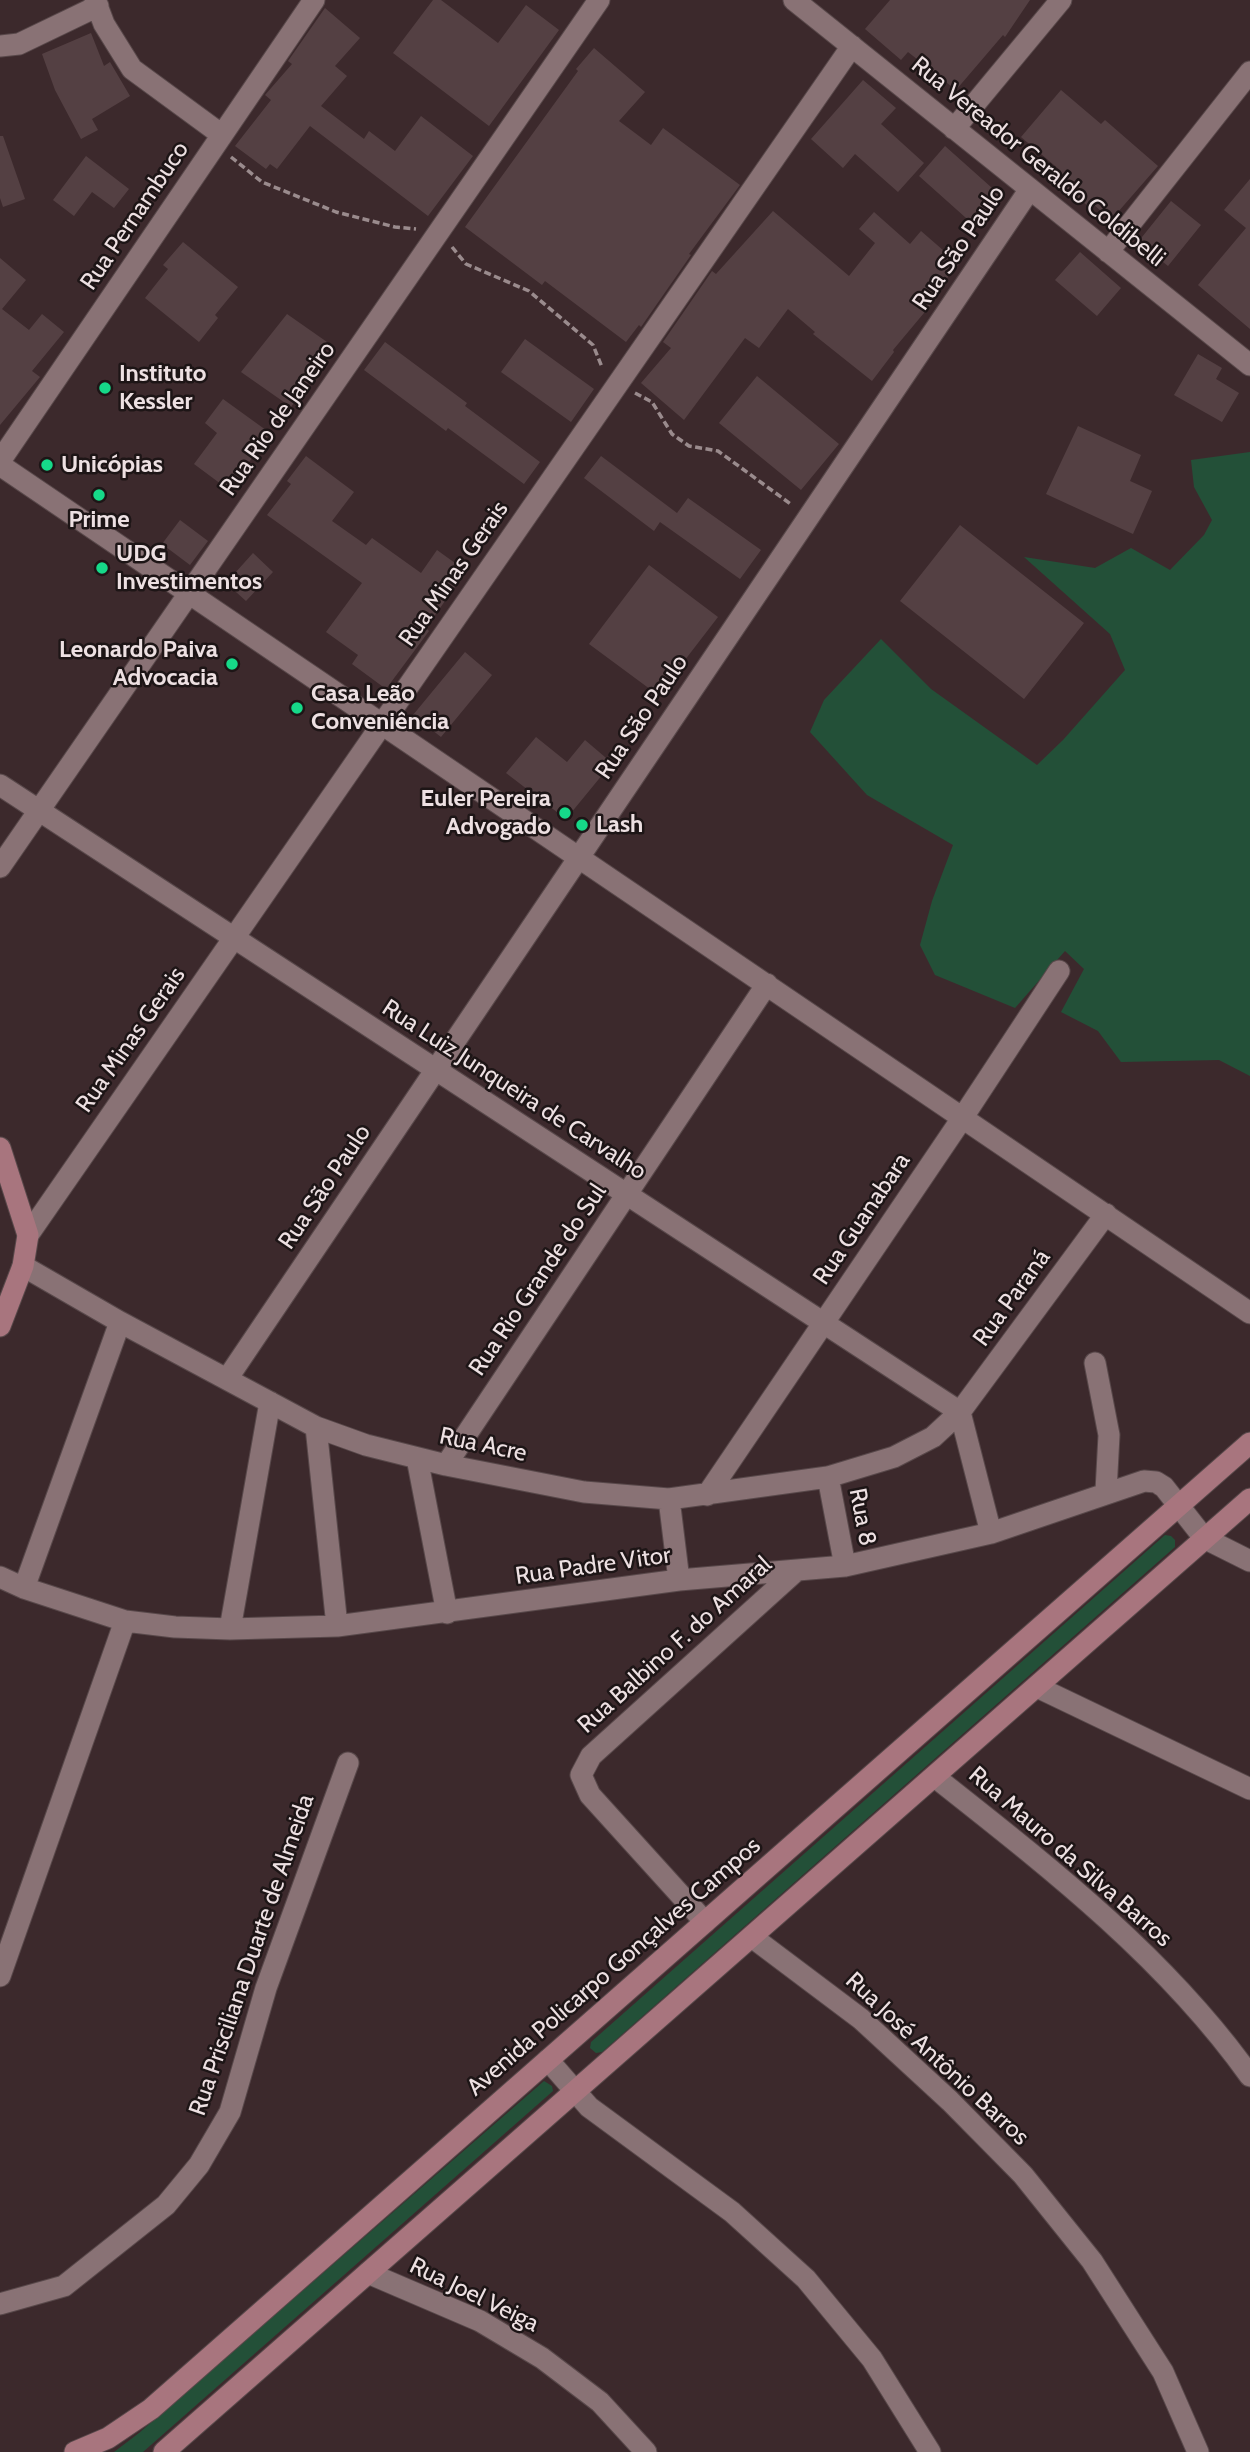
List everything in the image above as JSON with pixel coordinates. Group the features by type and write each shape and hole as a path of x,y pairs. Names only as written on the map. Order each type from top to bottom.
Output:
{"street":[{"name":"Rua Pernambuco","path":"0,463 314,0"},
{"name":"Rua Rio de Janeiro","path":"0,867 599,0"},
{"path":"954,129 1061,0"},
{"name":"Rua Vereador Geraldo Coldibelli","path":"802,2 954,129 1250,365"},
{"path":"0,47 19,44 97,3 104,24 132,69 219,140"},
{"name":"Rua Minas Gerais","path":"28,1235 852,46"},
{"path":"1108,252 1250,72"},
{"name":"Rua São Paulo","path":"226,1379 1030,189"},
{"path":"0,463 1250,1313"},
{"name":"Rua Luiz Junqueira de Carvalho","path":"0,785 960,1412"},
{"name":"Rua Guanabara","path":"707,1495 1059,971"},
{"name":"Rua Rio Grande do Sul","path":"446,1465 767,984"},
{"path":"0,1147 28,1235 23,1266 0,1326"},
{"name":"Rua Paraná","path":"960,1412 1106,1214"},
{"name":"Rua Acre","path":"23,1266 120,1322 316,1427 366,1445 417,1458 584,1492 669,1499 828,1477 894,1457 933,1437 960,1412"},
{"path":"24,1588 120,1322"},
{"path":"1095,1363 1109,1435 1106,1492"},
{"path":"230,1629 270,1402"},
{"path":"960,1412 991,1532"},
{"path":"316,1427 337,1626"},
{"name":"Avenida Policarpo Gonçalves Campos","path":"75,2452 108,2438 151,2409 1250,1443"},
{"path":"417,1458 447,1613"},
{"name":"Rua 8","path":"828,1477 845,1566"},
{"name":"Rua Padre Vitor","path":"0,1577 24,1588 125,1621 175,1627 230,1629 337,1626 679,1580 845,1566 991,1532 1143,1480 1156,1482 1164,1487 1178,1506"},
{"path":"669,1499 679,1580"},
{"path":"164,2452 1250,1499"},
{"path":"1178,1506 1204,1538 1250,1561"},
{"name":"Rua Balbino F. do Amaral","path":"705,1922 590,1796 581,1775 591,1756 797,1570"},
{"path":"0,1976 125,1621"},
{"path":"1037,1687 1250,1789"},
{"name":"Rua Prisciliana Duarte de Almeida","path":"0,2304 64,2286 166,2206 199,2165 230,2112 266,1988 348,1763"},
{"name":"Rua Mauro da Silva Barros","path":"935,1777 1052,1870 1148,1956 1236,2055 1250,2076"},
{"name":"Rua José Antônio Barros","path":"752,1937 861,2019 950,2101 1023,2175 1092,2261 1163,2372 1198,2452"},
{"path":"548,2060 589,2107 732,2212 806,2279 872,2359 930,2452"},
{"name":"Rua Joel Veiga","path":"368,2273 480,2322 542,2358 600,2402 646,2452"}],"path":[{"path":"219,140 262,183 337,212 395,227 439,232 466,264 529,291 593,345 606,376 652,402 672,434 690,446 718,451 809,517"}],"green space":[{"path":"1250,452 1250,1076 1219,1060 1121,1062 1098,1031 1061,1012 1084,969 1065,951 1015,1008 935,975 920,945 932,901 953,845 867,795 810,732 824,700 881,639 931,689 1037,765 1125,670 1110,634 1024,557 1095,568 1131,548 1170,570 1204,535 1212,520 1194,487 1191,460"},
{"path":"1165,1535 1175,1540 1175,1547 602,2052 596,2053 590,2048 591,2042"},
{"path":"544,2081 552,2086 553,2091 143,2452 114,2452 139,2433"}],"building":[{"path":"433,0 441,0 498,43 526,5 559,30 489,126 393,53"},
{"path":"890,0 1030,0 1005,37 1003,35 956,90 908,52 901,60 865,29"},
{"path":"325,8 360,38 335,66 347,76 321,106 364,139 369,131 395,151 421,116 473,156 428,216 310,126 277,169 270,164 266,169 235,146 271,100 265,95 292,64 288,61"},
{"path":"91,33 104,66 110,62 130,96 92,119 98,130 81,139 55,90 42,54"},
{"path":"594,48 645,92 619,121 651,145 663,128 740,185 689,254 691,255 641,327 639,325 626,342 545,281 542,285 465,227 578,71 576,69"},
{"path":"863,80 896,108 881,124 924,163 898,192 855,154 843,168 811,139"},
{"path":"1061,90 1101,124 1105,120 1158,166 1111,220 1092,203 1089,207 1055,178 1061,171 1021,137"},
{"path":"0,136 3,136 25,199 3,207 0,198"},
{"path":"945,146 1001,196 975,226 919,176"},
{"path":"86,156 129,189 114,208 92,192 74,216 53,200"},
{"path":"1250,179 1250,329 1198,285 1246,228 1224,210"},
{"path":"1171,201 1201,225 1168,266 1138,242"},
{"path":"773,211 849,276 875,243 859,229 874,212 910,244 921,231 959,264 930,298 934,301 893,350 872,381 813,334 815,332 788,309 759,348 745,338 684,420 641,383 671,348 663,342 712,271 716,274"},
{"path":"183,242 238,287 215,315 218,318 199,342 145,298 168,269 163,265"},
{"path":"1080,252 1121,288 1097,316 1055,280"},
{"path":"0,258 26,280 2,309 29,330 42,314 64,332 32,371 40,377 0,425"},
{"path":"287,314 327,342 306,373 312,377 291,407 241,372"},
{"path":"525,339 594,389 571,422 501,372"},
{"path":"385,342 540,462 524,484 364,370"},
{"path":"1198,354 1222,368 1216,379 1239,393 1222,422 1174,395"},
{"path":"757,376 839,444 801,490 719,423"},
{"path":"223,399 270,433 229,490 194,464 217,433 205,423"},
{"path":"1078,426 1141,455 1130,481 1152,491 1133,534 1046,494"},
{"path":"306,456 354,492 332,521 366,545 372,538 421,573 437,550 466,571 426,628 429,631 386,689 352,664 358,655 326,632 362,583 267,515 291,484 287,481"},
{"path":"601,456 677,513 688,498 761,550 740,579 660,522 654,531 584,478"},
{"path":"180,520 208,541 190,565 162,544"},
{"path":"960,525 1084,623 1024,699 900,601"},
{"path":"253,553 273,572 246,601 226,583"},
{"path":"649,565 718,617 658,695 589,644"},
{"path":"465,652 492,675 441,737 413,715"},
{"path":"536,737 567,762 585,740 612,763 566,819 506,773"}],"place":[{"name":"Instituto Kessler","path":"105,388"},
{"name":"Unicópias","path":"47,465"},
{"name":"Prime","path":"99,495"},
{"name":"UDG Investimentos","path":"102,568"},
{"name":"Leonardo Paiva Advocacia","path":"232,664"},
{"name":"Casa Leão Conveniência","path":"297,708"},
{"name":"Euler Pereira Advogado","path":"565,813"},
{"name":"Lash","path":"582,825"}]}
